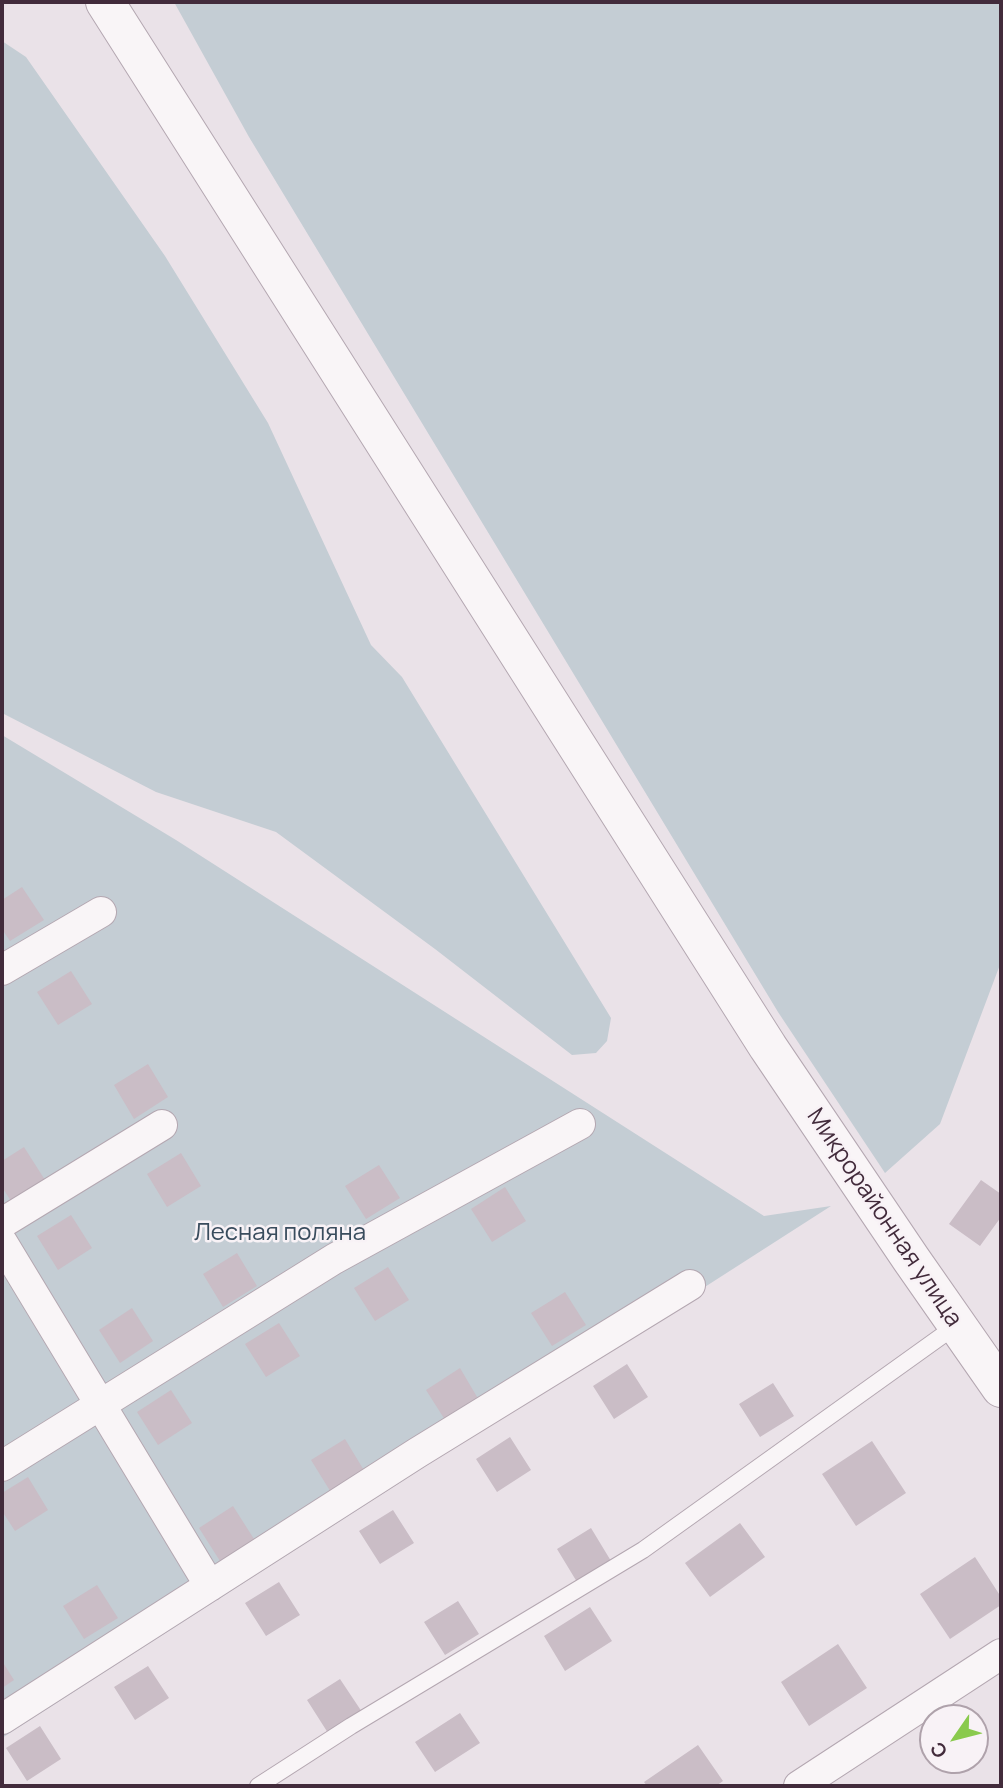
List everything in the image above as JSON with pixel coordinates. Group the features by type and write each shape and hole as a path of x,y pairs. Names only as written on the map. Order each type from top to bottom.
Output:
{"street":[{"name":"Микрорайонная улица","path":"105,2 768,1047 1001,1388"},
{"path":"2,970 101,912"},
{"path":"2,1466 334,1259 580,1124"},
{"path":"2,1223 162,1125"},
{"path":"2,1242 210,1586"},
{"path":"2,1719 417,1453 690,1285"},
{"path":"799,1786 1001,1654"}],"lane":[{"path":"258,1786 351,1726 643,1550 957,1325"}],"green space":[{"path":"174,2 1001,2 1001,962 940,1124 885,1173 778,1012 249,137"},
{"path":"2,41 26,57 165,256 268,423 371,645 402,677 611,1018 607,1041 596,1053 572,1055 435,949 276,832 156,792 2,713"},
{"name":"Лесная поляна","path":"2,735 176,840 764,1216 831,1206 2,1738"}],"building":[{"path":"22,887 44,920 10,941 2,929 2,900"},
{"path":"71,971 92,1004 58,1025 37,992"},
{"path":"148,1064 168,1097 134,1119 114,1085"},
{"path":"24,1147 45,1180 11,1201 2,1187 2,1161"},
{"path":"181,1153 201,1186 167,1207 147,1174"},
{"path":"379,1165 400,1198 366,1219 345,1186"},
{"path":"981,1180 1001,1194 1001,1217 980,1246 949,1224"},
{"path":"505,1187 526,1221 492,1242 471,1209"},
{"path":"71,1215 92,1248 58,1270 37,1236"},
{"path":"237,1253 257,1286 223,1307 203,1274"},
{"path":"388,1267 409,1300 375,1321 354,1288"},
{"path":"565,1292 586,1325 552,1346 531,1313"},
{"path":"132,1308 153,1341 120,1363 99,1330"},
{"path":"279,1323 300,1356 266,1377 245,1344"},
{"path":"627,1364 648,1397 614,1419 593,1386"},
{"path":"460,1368 480,1402 447,1423 426,1390"},
{"path":"773,1383 794,1416 760,1437 739,1404"},
{"path":"171,1390 192,1423 158,1445 137,1412"},
{"path":"510,1437 531,1470 497,1492 476,1459"},
{"path":"345,1439 365,1472 332,1494 311,1460"},
{"path":"872,1441 906,1493 856,1526 822,1474"},
{"path":"28,1477 48,1510 15,1531 2,1511 2,1493"},
{"path":"233,1506 254,1539 220,1561 199,1528"},
{"path":"393,1510 414,1543 380,1564 359,1531"},
{"path":"740,1523 765,1557 710,1597 685,1563"},
{"path":"591,1528 611,1561 577,1582 557,1549"},
{"path":"975,1557 1001,1597 1001,1605 950,1639 920,1594"},
{"path":"279,1582 300,1615 266,1636 245,1603"},
{"path":"97,1585 118,1618 84,1639 63,1606"},
{"path":"458,1601 479,1634 445,1655 424,1622"},
{"path":"590,1607 612,1641 565,1671 544,1636"},
{"path":"838,1644 867,1688 809,1726 781,1682"},
{"path":"2,1661 14,1680 2,1688"},
{"path":"148,1666 169,1698 135,1720 114,1687"},
{"path":"340,1679 362,1712 328,1733 307,1700"},
{"path":"460,1713 480,1743 435,1772 415,1742"},
{"path":"40,1726 61,1759 27,1781 6,1748"},
{"path":"698,1745 723,1781 716,1786 647,1786 644,1782"}]}
